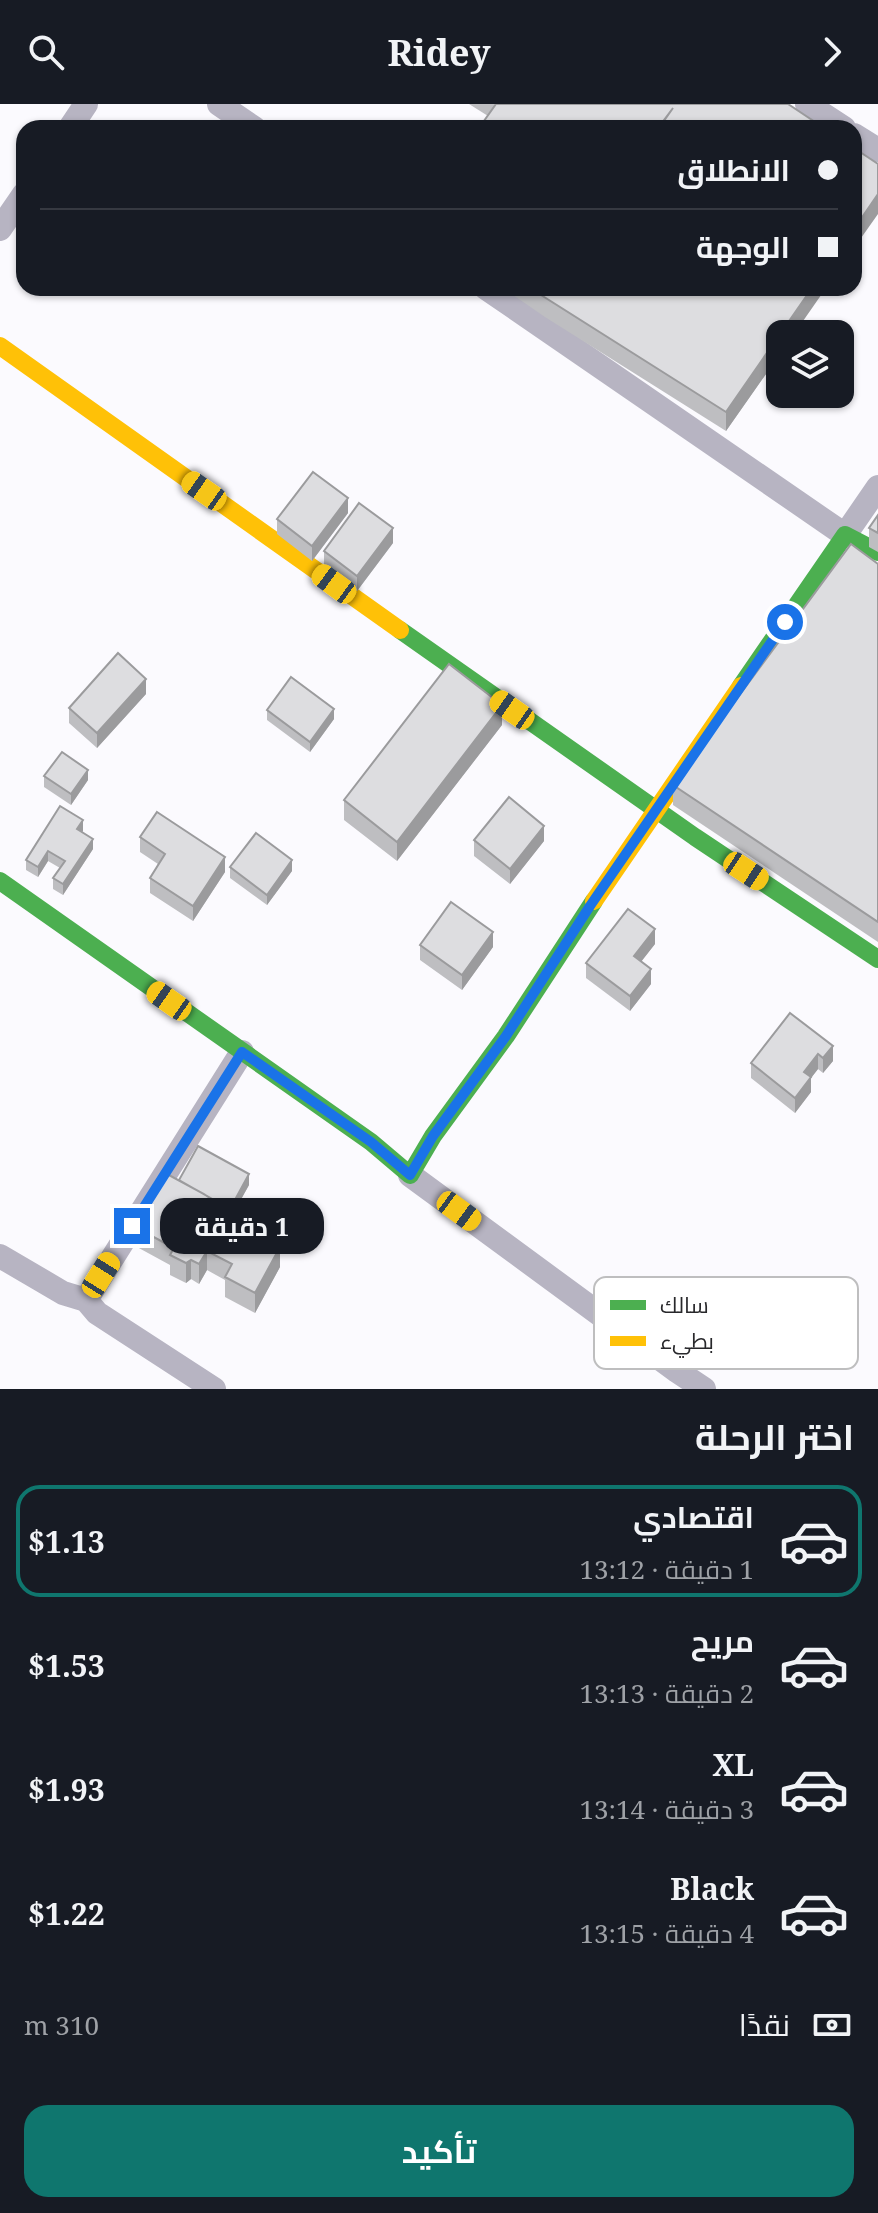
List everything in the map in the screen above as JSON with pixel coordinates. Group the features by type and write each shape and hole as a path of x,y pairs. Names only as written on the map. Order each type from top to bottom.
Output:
{"street":[{"path":"219,104 242,120"},
{"path":"807,104 832,120"},
{"path":"0,229 16,206"},
{"path":"498,296 845,535 878,552"},
{"path":"0,346 464,676 878,959"},
{"path":"410,1175 433,1136 506,1036 590,906 878,487"},
{"path":"0,881 371,1142 410,1175 594,1310"},
{"path":"86,1300 242,1052"},
{"path":"0,1256 63,1293 86,1300 97,1313 214,1389"},
{"path":"674,1369 704,1389"}],"building":[{"path":"496,104 788,104 812,120 665,120 673,108 664,120 485,120"},
{"path":"862,153 878,164 878,194 862,217"},
{"path":"543,296 806,296 790,320 766,320 766,354 726,412"},
{"path":"313,472 348,498 312,546 277,519"},
{"path":"359,503 393,528 357,576 324,551"},
{"path":"878,515 878,533 869,528"},
{"path":"851,544 878,564 878,922 673,785"},
{"path":"118,653 146,679 97,733 69,708"},
{"path":"449,664 502,705 397,842 344,800"},
{"path":"291,677 334,709 310,742 267,710"},
{"path":"62,752 88,770 71,794 44,776"},
{"path":"509,797 544,826 510,869 474,840"},
{"path":"60,806 83,820 77,829 93,839 63,884 53,878 65,861 48,851 38,867 26,860"},
{"path":"157,812 225,857 193,906 150,878 165,854 140,837"},
{"path":"256,833 292,860 267,895 230,867"},
{"path":"451,902 493,932 462,975 420,945"},
{"path":"628,909 655,929 634,956 651,969 630,996 586,963"},
{"path":"790,1013 833,1046 823,1058 818,1054 804,1072 811,1077 795,1098 751,1063"},
{"path":"198,1146 249,1174 230,1209 179,1180"},
{"path":"167,1174 204,1194 280,1247 255,1293 225,1277 232,1264 207,1251 199,1264 191,1260 186,1263 170,1255 174,1248 137,1228"}],"traffic: fast":[{"path":"741,686 845,535 878,552"},
{"path":"400,630 695,837 878,959"},
{"path":"0,881 371,1142 410,1175 433,1136 506,1036 594,901"}],"traffic: slow":[{"path":"0,346 400,630"},
{"path":"594,901 741,686"}],"route":[{"path":"132,1226 242,1052 371,1142 410,1175 433,1136 506,1036 590,906 785,622"}]}
